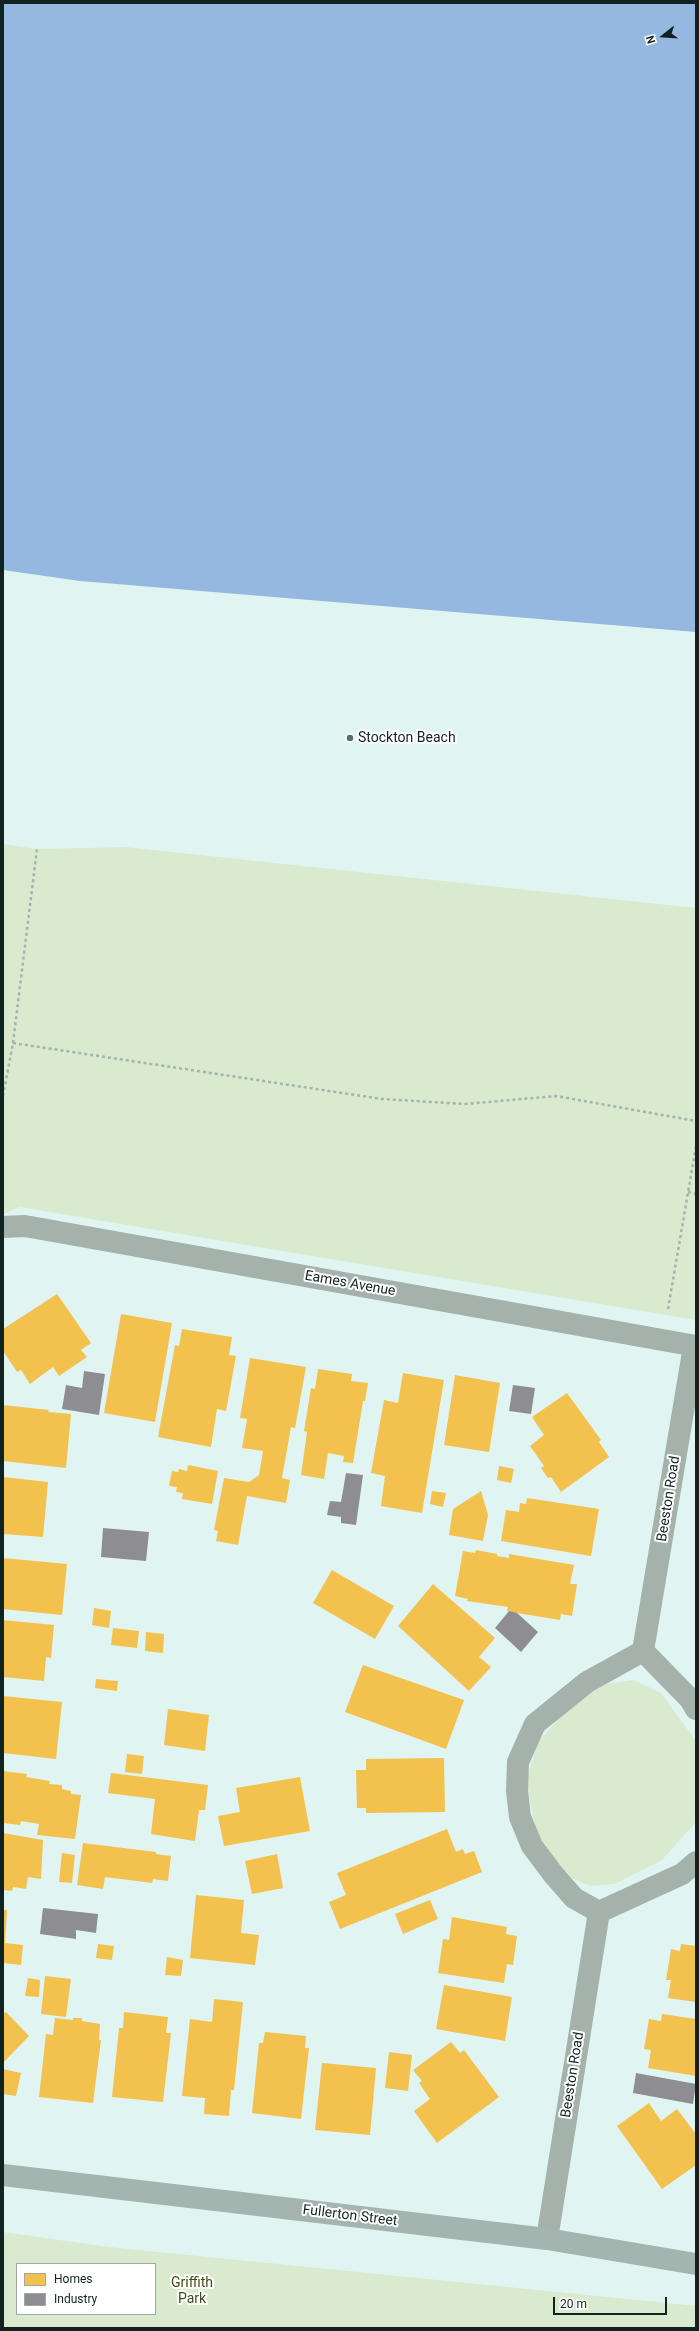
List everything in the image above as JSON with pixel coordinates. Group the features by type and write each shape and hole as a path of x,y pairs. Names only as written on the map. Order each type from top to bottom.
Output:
{"main road":[{"name":"Fullerton Street","path":"3,2175 547,2239 696,2264"}],"street":[{"name":"Eames Avenue","path":"3,1227 25,1226 695,1346"},
{"name":"Beeston Road","path":"643,1651 695,1346"},
{"path":"696,1709 690,1699 643,1651 587,1682 535,1724 518,1762 517,1791 520,1817 532,1846 574,1898 599,1912 682,1874 696,1862"},
{"name":"Beeston Road","path":"547,2239 599,1912"}],"path":[{"path":"3,1096 13,1043 37,850"},
{"path":"13,1043 382,1099 465,1104 556,1096 696,1120"},
{"path":"663,1341 696,1146"},
{"path":"688,1192 696,1194"}],"green space":[{"path":"3,844 37,849 125,847 696,908 696,1320 20,1207 3,1215"},
{"path":"634,1680 661,1693 696,1741 696,1822 662,1860 615,1884 591,1886 572,1878 554,1859 536,1831 526,1781 538,1742 563,1714 598,1685"},
{"name":"Griffith Park","path":"3,2232 109,2247 696,2306 696,2328 3,2328"}],"water":[{"path":"3,3 696,3 696,632 80,581 3,570"}],"building: Homes":[{"path":"57,1294 91,1343 81,1350 87,1357 59,1376 53,1367 30,1384 21,1370 17,1372 3,1351 3,1329"},
{"path":"121,1314 172,1323 155,1422 104,1413"},
{"path":"182,1329 232,1337 229,1355 236,1356 226,1411 217,1409 211,1447 158,1437 175,1345 179,1346"},
{"path":"250,1358 306,1367 295,1428 291,1427 282,1478 290,1480 286,1503 247,1496 238,1545 216,1541 218,1531 214,1530 224,1478 249,1482 259,1475 263,1451 242,1448 247,1419 240,1418"},
{"path":"318,1369 352,1374 351,1381 368,1383 365,1401 363,1401 353,1463 343,1462 344,1456 328,1453 324,1479 301,1475 307,1432 304,1431 311,1388 315,1389"},
{"path":"403,1373 444,1380 422,1513 381,1506 385,1476 371,1473 384,1400 398,1403"},
{"path":"455,1375 500,1383 489,1452 444,1445"},
{"path":"567,1393 601,1440 599,1442 609,1457 561,1492 551,1477 548,1478 541,1468 544,1466 530,1446 544,1435 532,1417"},
{"path":"3,1405 71,1414 66,1468 3,1461"},
{"path":"188,1465 218,1471 212,1504 182,1499 183,1493 176,1492 177,1487 169,1486 172,1471 178,1472 179,1469 187,1471"},
{"path":"499,1466 514,1469 511,1483 497,1480"},
{"path":"3,1477 48,1482 43,1537 3,1534"},
{"path":"432,1491 446,1493 443,1507 430,1504"},
{"path":"481,1491 488,1515 483,1541 449,1535 453,1509"},
{"path":"527,1498 599,1509 591,1556 501,1541 506,1510 519,1512 520,1503 526,1504"},
{"path":"476,1550 509,1558 509,1554 574,1565 570,1584 577,1584 572,1616 561,1614 560,1620 517,1613 507,1611 508,1607 467,1601 468,1599 455,1596 463,1551 475,1553"},
{"path":"3,1558 67,1564 62,1615 3,1609"},
{"path":"332,1570 394,1606 375,1639 313,1603"},
{"path":"433,1584 495,1638 479,1657 491,1667 469,1691 398,1626"},
{"path":"94,1608 111,1611 109,1628 92,1625"},
{"path":"3,1620 54,1625 51,1658 46,1657 44,1681 3,1677"},
{"path":"113,1628 139,1631 137,1648 111,1645"},
{"path":"146,1632 164,1634 163,1653 145,1651"},
{"path":"363,1665 464,1700 446,1749 345,1712"},
{"path":"96,1679 118,1681 117,1691 95,1688"},
{"path":"3,1696 62,1702 56,1759 3,1753"},
{"path":"168,1709 209,1715 205,1751 164,1745"},
{"path":"127,1754 144,1756 142,1774 125,1772"},
{"path":"444,1758 445,1812 366,1813 366,1808 357,1808 356,1770 366,1770 366,1759"},
{"path":"3,1771 27,1774 26,1777 50,1781 49,1784 62,1785 62,1789 71,1791 71,1794 81,1795 75,1839 37,1835 39,1824 21,1821 20,1825 3,1823"},
{"path":"111,1773 208,1785 205,1810 199,1810 195,1841 151,1834 155,1799 108,1793"},
{"path":"300,1777 310,1831 224,1846 218,1816 240,1812 236,1788"},
{"path":"447,1829 456,1852 463,1849 465,1854 474,1851 482,1872 340,1929 329,1902 346,1895 337,1873"},
{"path":"3,1833 43,1840 41,1879 28,1877 26,1889 13,1887 12,1891 3,1890"},
{"path":"83,1843 156,1852 156,1854 171,1856 168,1881 153,1879 152,1883 105,1877 103,1889 77,1885"},
{"path":"62,1853 75,1855 72,1883 59,1882"},
{"path":"277,1854 283,1888 252,1894 245,1861"},
{"path":"196,1895 244,1900 241,1933 259,1935 255,1965 190,1958"},
{"path":"430,1900 438,1919 403,1934 395,1914"},
{"path":"3,1910 7,1910 5,1943 23,1945 21,1965 3,1963"},
{"path":"452,1917 507,1927 506,1934 517,1936 513,1965 507,1964 504,1983 438,1973 443,1939 449,1940"},
{"path":"98,1944 114,1946 112,1960 96,1958"},
{"path":"681,1944 696,1946 696,2002 668,1998 671,1980 666,1980 671,1949 680,1951"},
{"path":"167,1957 183,1960 181,1976 165,1975"},
{"path":"45,1976 71,1979 66,2017 41,2014"},
{"path":"28,1978 40,1980 39,1997 25,1996"},
{"path":"444,1985 512,1997 505,2041 436,2029"},
{"path":"214,1999 243,2002 234,2090 231,2090 229,2116 204,2114 205,2098 182,2096 190,2019 212,2022"},
{"path":"6,2012 29,2036 3,2063 3,2014"},
{"path":"124,2012 168,2017 166,2033 171,2033 163,2102 112,2097 119,2028 123,2028"},
{"path":"662,2014 696,2019 696,2076 648,2068 651,2050 644,2049 649,2019 661,2021"},
{"path":"55,2018 73,2020 73,2018 82,2018 82,2021 100,2024 99,2040 101,2040 93,2103 39,2097 46,2034 53,2035"},
{"path":"265,2032 306,2036 305,2048 309,2048 301,2119 252,2113 259,2043 263,2043"},
{"path":"451,2042 460,2053 464,2050 499,2097 437,2143 414,2111 430,2099 419,2083 422,2081 413,2070"},
{"path":"389,2052 412,2055 408,2091 385,2088"},
{"path":"322,2063 376,2068 370,2135 315,2130"},
{"path":"3,2069 21,2073 16,2096 3,2094"},
{"path":"649,2103 661,2121 677,2109 696,2134 696,2165 662,2189 617,2126"}],"building: Industry":[{"path":"84,1371 105,1374 99,1415 62,1409 66,1385 82,1388"},
{"path":"513,1385 535,1388 531,1414 509,1411"},
{"path":"346,1473 363,1475 356,1525 341,1523 341,1517 327,1515 330,1501 341,1502"},
{"path":"103,1528 149,1532 146,1561 101,1557"},
{"path":"509,1611 517,1613 538,1632 521,1652 495,1628"},
{"path":"43,1908 98,1914 96,1933 76,1930 76,1939 40,1934"},
{"path":"636,2073 696,2084 693,2104 633,2093"}],"place":[{"name":"Stockton Beach","path":"350,738"}]}
